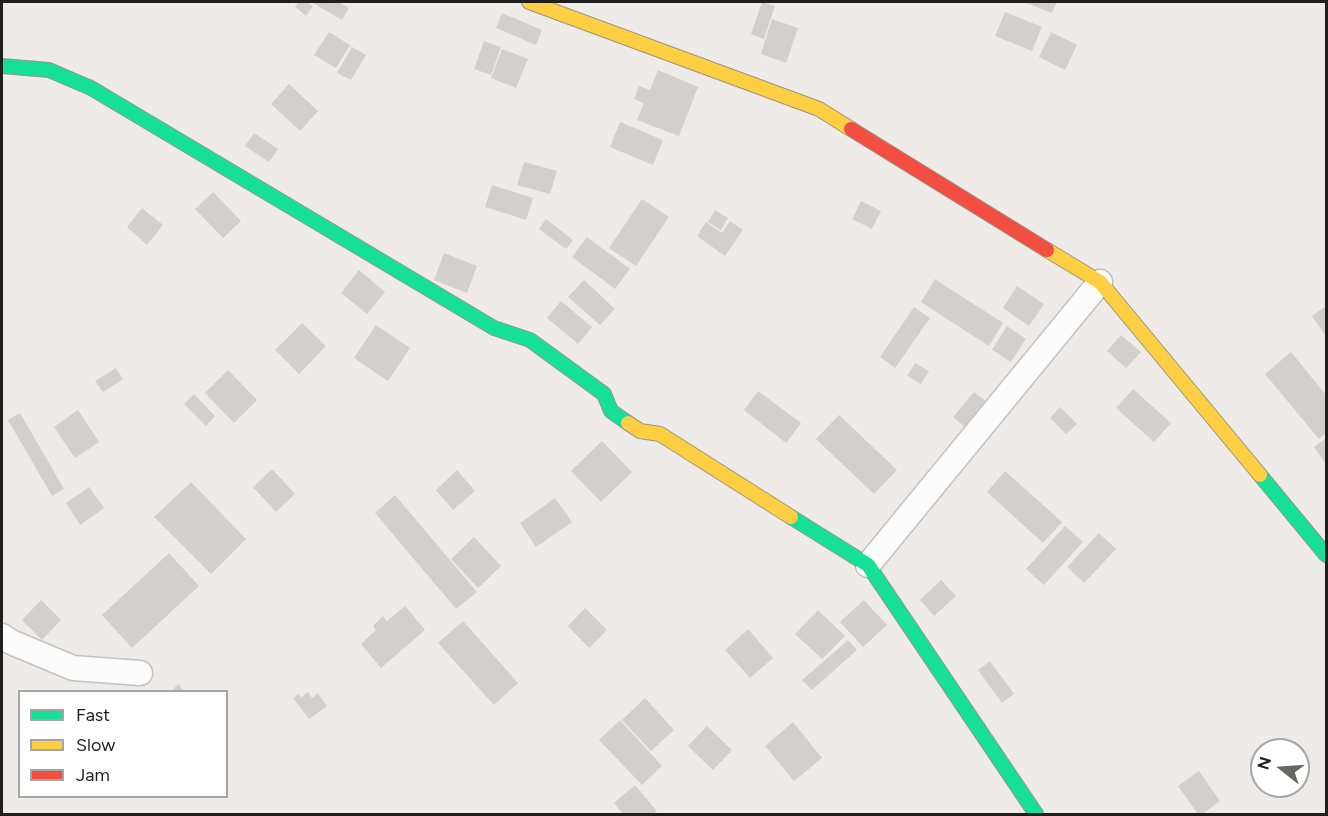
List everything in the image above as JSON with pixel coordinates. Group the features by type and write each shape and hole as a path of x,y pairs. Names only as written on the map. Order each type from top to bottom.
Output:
{"street":[{"path":"529,2 819,109 1100,282 1326,555"},
{"path":"2,66 48,70 91,88 494,328 530,340 604,394 611,411 640,431 660,434 868,565 1036,814"},
{"path":"868,565 1100,282"},
{"path":"2,636 73,668 140,674"}],"building":[{"path":"299,2 307,2 313,6 306,16 295,7"},
{"path":"311,2 339,2 349,8 342,20"},
{"path":"762,2 775,6 764,39 751,34"},
{"path":"1024,2 1057,2 1052,13"},
{"path":"1005,12 1042,27 1032,51 995,36"},
{"path":"502,13 542,30 536,45 496,28"},
{"path":"772,19 798,28 786,63 761,54"},
{"path":"329,32 350,45 336,68 314,55"},
{"path":"1051,32 1077,45 1065,70 1039,57"},
{"path":"484,41 501,47 491,75 474,69"},
{"path":"352,47 366,55 351,80 337,73"},
{"path":"502,49 528,59 516,88 491,78"},
{"path":"658,70 698,87 679,136 637,120 644,103 634,99 639,86 650,90"},
{"path":"289,84 318,111 300,131 271,104"},
{"path":"620,122 663,140 653,165 610,147"},
{"path":"254,133 278,149 269,162 245,146"},
{"path":"524,162 557,171 550,194 517,185"},
{"path":"492,185 533,198 526,220 485,207"},
{"path":"213,192 241,221 223,238 195,209"},
{"path":"642,199 669,217 636,266 609,248"},
{"path":"861,201 881,211 872,229 852,219"},
{"path":"142,208 163,225 147,245 127,227"},
{"path":"715,210 728,218 721,230 708,222"},
{"path":"546,219 573,240 566,249 539,229"},
{"path":"730,221 743,230 725,256 697,236 706,222 722,233"},
{"path":"587,237 630,269 615,289 572,257"},
{"path":"444,253 477,266 467,293 434,280"},
{"path":"359,270 385,292 367,314 341,293"},
{"path":"935,279 1003,323 989,346 921,302"},
{"path":"584,280 615,309 600,325 568,297"},
{"path":"1017,286 1044,304 1029,326 1003,308"},
{"path":"561,301 592,327 578,344 547,318"},
{"path":"1326,306 1326,336 1312,316"},
{"path":"914,307 930,318 895,368 880,357"},
{"path":"302,323 326,346 299,374 275,350"},
{"path":"376,325 410,348 388,381 354,358"},
{"path":"1007,326 1026,339 1011,362 992,350"},
{"path":"1121,335 1141,352 1126,368 1107,351"},
{"path":"1291,352 1326,395 1326,433 1319,439 1265,374"},
{"path":"915,363 929,371 921,384 907,376"},
{"path":"116,368 123,379 103,392 95,381"},
{"path":"228,370 257,400 234,423 205,393"},
{"path":"1133,389 1171,423 1154,442 1116,408"},
{"path":"758,391 801,423 786,443 744,410"},
{"path":"974,392 987,402 966,428 953,417"},
{"path":"194,394 215,416 206,426 184,404"},
{"path":"1060,407 1077,424 1066,434 1050,418"},
{"path":"78,410 99,442 75,458 54,427"},
{"path":"20,413 64,489 52,496 8,420"},
{"path":"839,415 897,470 874,494 816,439"},
{"path":"1326,438 1326,464 1314,447"},
{"path":"602,441 632,472 601,502 571,471"},
{"path":"272,469 295,494 276,512 253,487"},
{"path":"457,470 475,491 453,510 436,490"},
{"path":"1005,471 1062,522 1043,543 987,492"},
{"path":"191,482 246,539 211,574 154,517"},
{"path":"89,487 104,508 80,525 66,503"},
{"path":"395,495 477,592 456,609 375,513"},
{"path":"555,498 572,522 536,547 520,523"},
{"path":"1065,526 1083,542 1044,585 1026,569"},
{"path":"1099,533 1116,549 1084,583 1067,567"},
{"path":"474,537 501,566 478,588 451,559"},
{"path":"169,553 199,586 132,648 102,615"},
{"path":"941,580 956,596 934,616 920,600"},
{"path":"41,600 61,620 42,640 22,620"},
{"path":"864,600 887,625 863,647 840,622"},
{"path":"405,606 425,630 381,668 361,644 376,630 373,626 383,616 387,621"},
{"path":"585,608 607,630 589,648 568,626"},
{"path":"818,610 845,636 822,659 795,634"},
{"path":"463,621 518,683 494,705 438,643"},
{"path":"748,629 773,658 750,678 725,650"},
{"path":"848,640 857,650 812,690 802,680"},
{"path":"990,661 1014,694 1002,703 978,670"},
{"path":"178,684 183,690 173,690"},
{"path":"308,692 312,698 318,693 327,706 309,719 293,698 299,694 301,698"},
{"path":"645,698 674,730 651,751 622,720"},
{"path":"620,720 662,766 642,785 599,740"},
{"path":"793,722 822,758 794,781 765,746"},
{"path":"707,726 732,750 713,770 688,746"},
{"path":"1199,771 1220,801 1202,814 1198,814 1178,786"},
{"path":"635,785 657,811 653,814 623,814 614,803"}],"traffic: fast":[{"path":"2,66 49,70 91,88 494,328 530,340 604,394 611,411 628,423"},
{"path":"1260,475 1326,555"},
{"path":"791,517 868,565 1036,814"}],"traffic: slow":[{"path":"529,2 819,109 851,129"},
{"path":"1047,250 1100,282 1260,475"},
{"path":"628,423 640,431 660,434 791,517"}],"traffic: jam":[{"path":"851,129 1047,250"}]}
